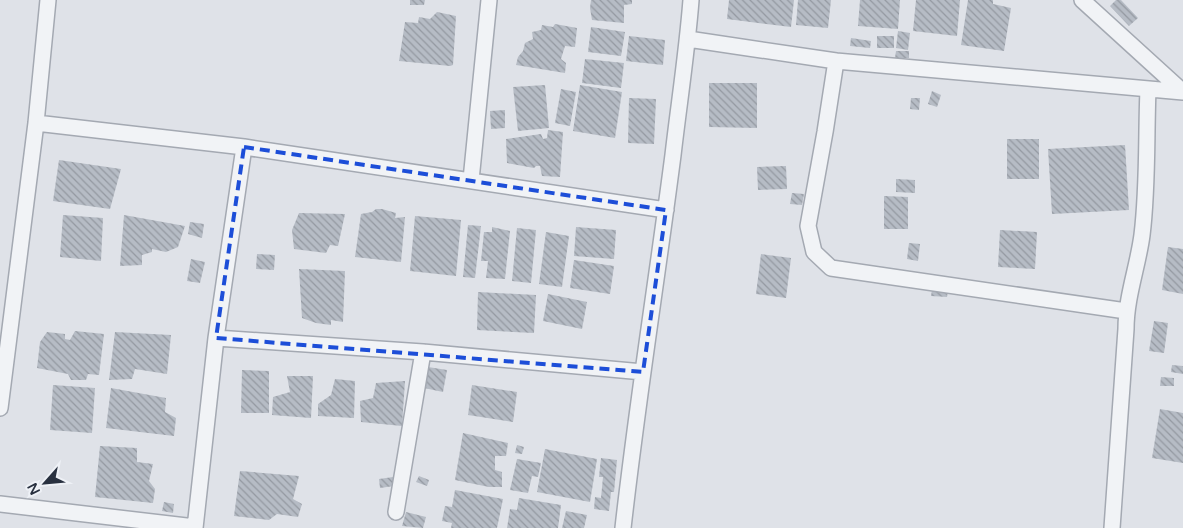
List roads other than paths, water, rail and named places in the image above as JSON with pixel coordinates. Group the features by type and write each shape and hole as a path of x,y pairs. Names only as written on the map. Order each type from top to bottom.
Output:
{"street":[{"path":"0,408 6,306 36,123 48,0"},
{"path":"471,180 489,0"},
{"path":"622,528 642,372 666,210 688,39 690,0"},
{"path":"1082,0 1183,92"},
{"path":"688,39 836,60 1183,92"},
{"path":"836,60 808,226 814,252 831,268 1126,311"},
{"path":"1112,528 1126,311 1140,254 1144,217 1148,89"},
{"path":"36,123 244,147 666,210"},
{"path":"0,504 195,528 216,338 244,147"},
{"path":"216,338 423,352 642,372"},
{"path":"396,512 423,352"}]}
